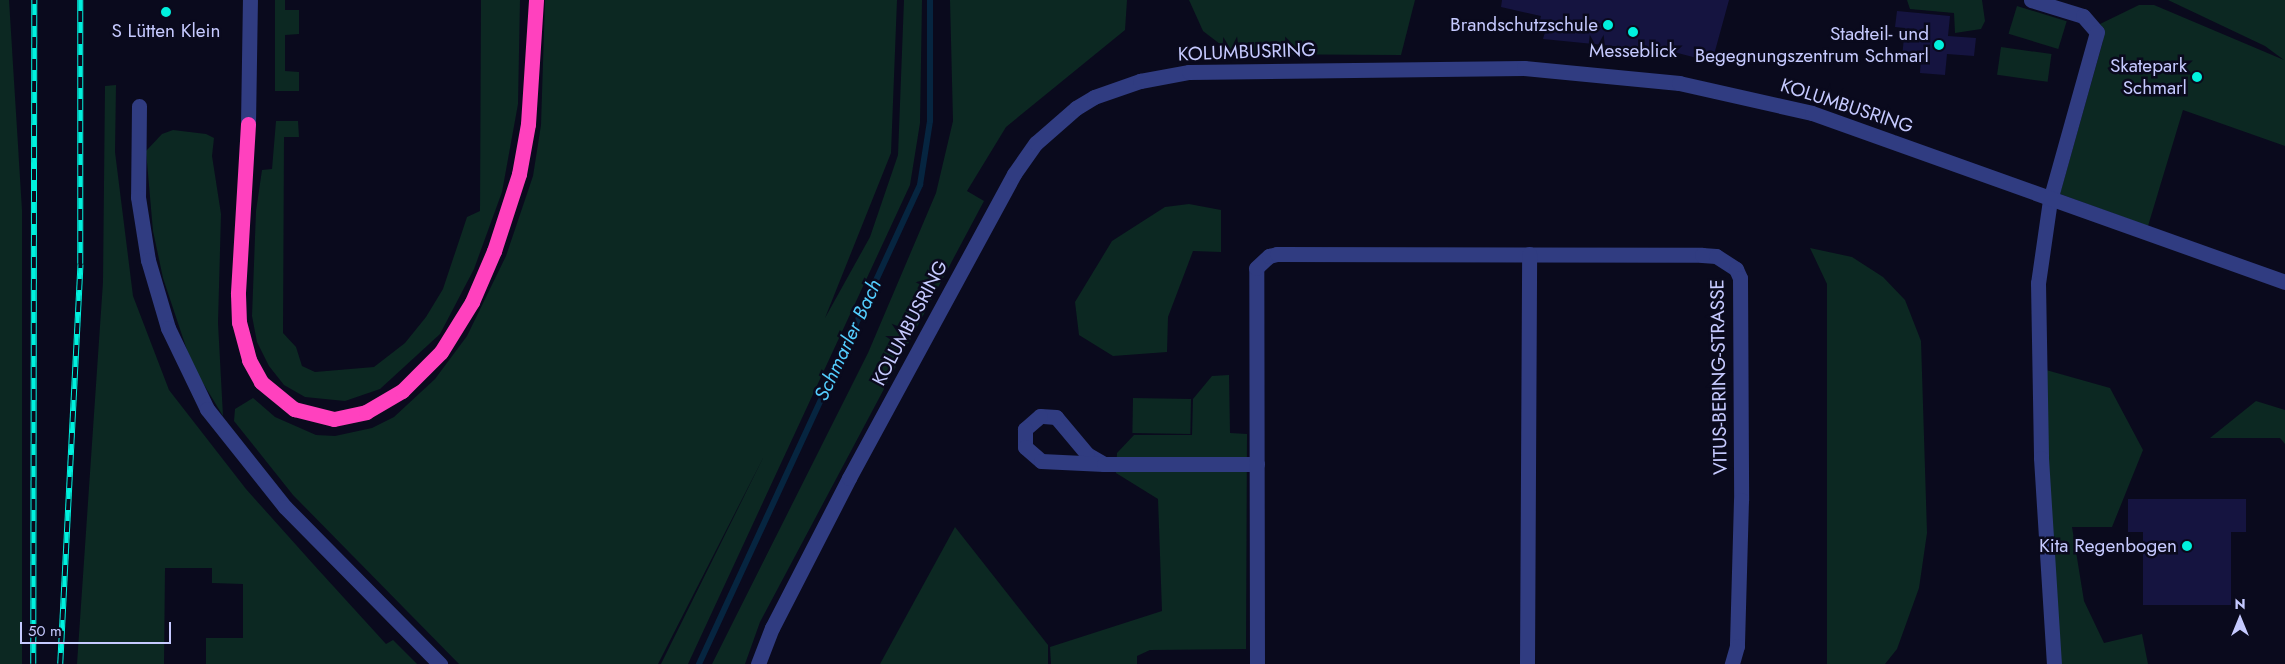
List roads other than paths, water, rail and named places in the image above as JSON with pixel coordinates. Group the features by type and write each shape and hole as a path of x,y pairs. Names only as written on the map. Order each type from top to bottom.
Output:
{"highway":[{"path":"248,124 238,294 239,322 249,360 261,382 294,410 334,419 366,412 402,391 441,352 472,302 491,260 520,174 528,124 534,4"}],"street":[{"path":"248,124 250,0"},
{"path":"2031,0 2083,16 2094,23 2097,32 2050,200 2038,283 2041,458 2056,661"},
{"name":"KOLUMBUSRING","path":"758,664 772,628 845,487 1014,174 1054,125 1094,97 1114,89 1166,75 1220,71 1524,68 1679,83 1812,112 2050,200 2285,282"},
{"path":"138,106 138,197 148,260 168,328 207,409 285,507 440,664"},
{"path":"1527,664 1529,254"},
{"name":"VITUS-BERING-STRASSE","path":"1257,664 1256,268 1269,256 1529,254 1716,256 1736,269 1740,278 1741,500 1737,646 1732,664"},
{"path":"1104,464 1087,454 1056,417 1040,416 1025,429 1025,448 1038,460 1104,464 1257,464"}],"waterway":[{"name":"Schmarler Bach","path":"699,664 920,185 930,121 930,0"}],"railway":[{"path":"33,664 34,0"},
{"path":"60,664 80,264 80,0"}],"place":[{"name":"S Lütten Klein","path":"166,12"},
{"name":"Brandschutzschule","path":"1608,25"},
{"name":"Messeblick","path":"1633,32"},
{"name":"Stadteil- und Begegnungszentrum Schmarl","path":"1939,45"},
{"name":"Skatepark Schmarl","path":"2197,77"},
{"name":"Kita Regenbogen","path":"2187,546"}]}
